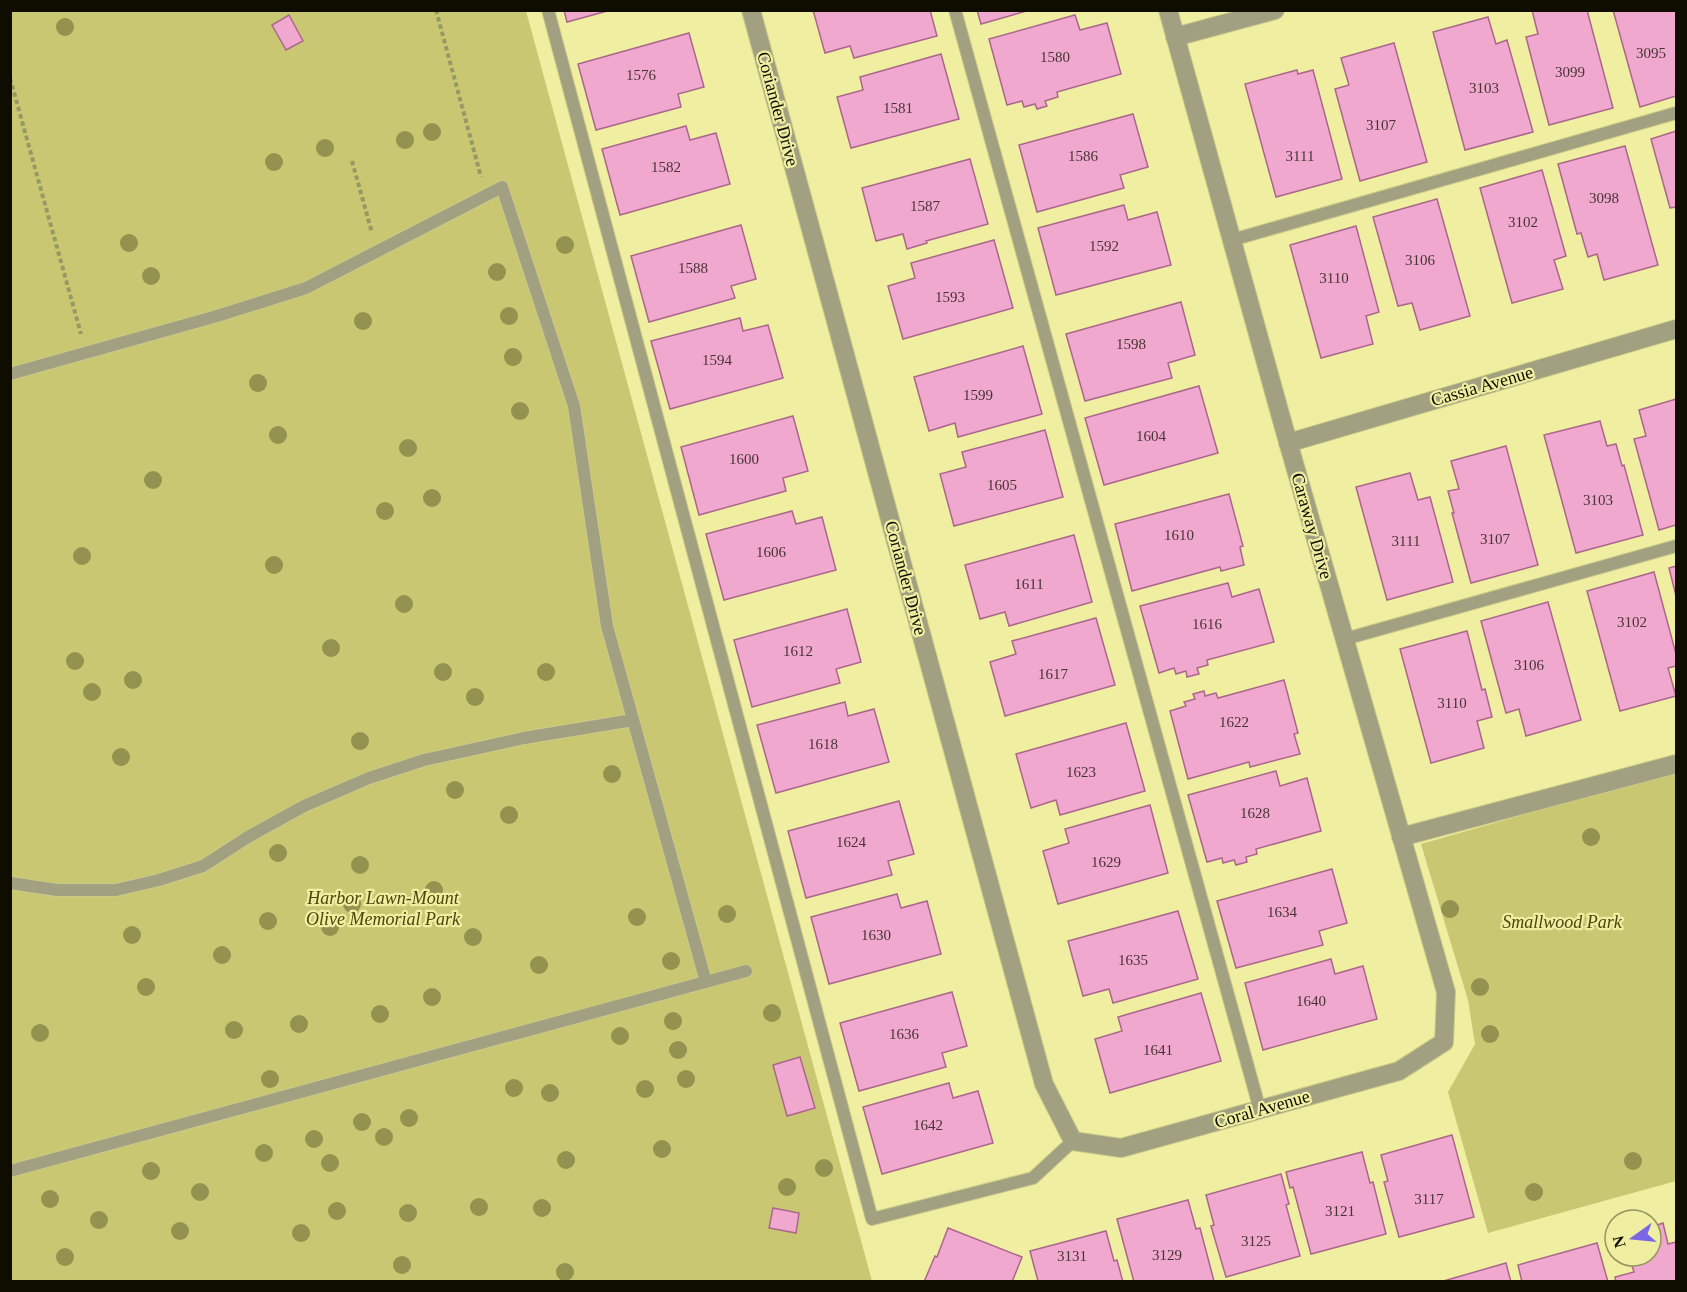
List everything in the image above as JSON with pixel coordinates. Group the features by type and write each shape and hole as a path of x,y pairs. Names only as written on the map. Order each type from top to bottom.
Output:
{"street":[{"name":"Coriander Drive","path":"751,10 1044,1084 1073,1141"},
{"name":"Caraway Drive","path":"1168,10 1288,443 1446,992 1444,1042"},
{"path":"1175,37 1275,10"},
{"name":"Cassia Avenue","path":"1288,443 1677,329"},
{"path":"1401,837 1677,764"},
{"name":"Coral Avenue","path":"1073,1141 1121,1148 1399,1071 1444,1042"}],"lane":[{"path":"548,10 872,1219 1033,1178 1073,1141"},
{"path":"956,10 1260,1110"},
{"path":"1232,240 1677,113"},
{"path":"10,374 217,316 306,288 502,187 574,406 607,626 706,982"},
{"path":"1344,639 1677,546"},
{"path":"10,883 57,890 116,890 159,880 203,866 285,816 369,778 424,760 524,738 633,720"},
{"path":"10,1171 746,971"}],"path":[{"path":"436,10 486,195"},
{"path":"10,78 86,352"},
{"path":"352,161 377,251"}],"green space":[{"name":"Harbor Lawn-Mount Olive Memorial Park","path":"10,11 526,11 872,1281 11,1281"},
{"name":"Smallwood Park","path":"1676,771 1676,1181 1488,1233 1448,1092 1475,1044 1468,1000 1421,844"}],"building":[{"path":"564,10 611,10 567,22"},
{"path":"813,10 930,10 937,36 854,58 850,46 825,53"},
{"path":"977,10 1030,10 981,24"},
{"path":"1532,10 1587,10 1613,108 1549,125 1526,37 1538,34"},
{"path":"1613,10 1676,10 1676,96 1640,107"},
{"path":"289,15 303,41 286,50 272,25"},
{"path":"1075,15 1080,30 1107,23 1121,74 1057,92 1058,97 1045,101 1047,106 1037,109 1035,104 1024,107 1022,101 1007,105 989,39"},
{"path":"1488,17 1496,44 1507,40 1533,132 1465,150 1433,32"},
{"path":"689,33 704,87 678,94 681,107 596,130 578,64"},
{"path":"1394,43 1427,162 1360,181 1335,89 1349,85 1341,58"},
{"path":"941,54 959,119 851,148 837,97 863,90 860,77"},
{"path":"1297,70 1298,74 1313,70 1342,179 1276,197 1245,84"},
{"path":"1133,114 1148,167 1120,175 1124,188 1037,212 1019,145"},
{"path":"686,126 690,140 716,133 730,184 620,215 602,149"},
{"path":"1676,131 1676,207 1670,208 1651,139"},
{"path":"1625,146 1658,265 1604,280 1597,254 1588,257 1581,233 1577,234 1558,164"},
{"path":"970,159 988,224 926,241 927,243 907,249 903,234 876,241 862,188"},
{"path":"1542,170 1566,256 1554,260 1563,289 1512,303 1480,188"},
{"path":"1437,199 1470,316 1420,330 1412,303 1398,306 1373,217"},
{"path":"1124,205 1128,220 1157,212 1171,265 1056,295 1038,228"},
{"path":"741,225 756,279 731,286 735,298 649,322 631,256"},
{"path":"1356,226 1379,312 1366,316 1373,344 1321,358 1290,245"},
{"path":"994,240 1013,308 903,339 888,286 915,278 911,263"},
{"path":"1181,302 1195,355 1168,363 1172,378 1085,401 1066,334"},
{"path":"740,318 743,331 768,325 783,378 670,409 651,341"},
{"path":"1023,346 1042,414 958,437 955,423 929,431 914,377"},
{"path":"1199,386 1218,453 1104,485 1085,418"},
{"path":"1676,399 1676,525 1659,530 1634,439 1646,436 1639,410"},
{"path":"793,416 808,471 783,478 786,491 699,515 681,447"},
{"path":"1600,421 1607,446 1616,444 1622,466 1624,465 1643,535 1576,553 1544,435"},
{"path":"1045,430 1063,497 954,526 940,474 966,467 962,452"},
{"path":"1506,446 1538,565 1471,583 1448,491 1459,489 1451,461"},
{"path":"1410,473 1418,500 1430,497 1453,582 1387,600 1356,487"},
{"path":"1229,494 1243,546 1240,547 1244,565 1221,571 1220,567 1132,591 1115,524"},
{"path":"792,511 796,524 822,517 836,570 724,600 706,534"},
{"path":"1074,535 1092,602 1009,626 1005,612 980,619 965,565"},
{"path":"1676,566 1676,596 1669,568"},
{"path":"1654,572 1676,654 1676,666 1668,668 1676,696 1620,711 1587,591"},
{"path":"1228,583 1232,597 1259,589 1274,642 1207,660 1208,665 1197,668 1199,674 1187,677 1186,671 1176,674 1174,668 1159,673 1140,606"},
{"path":"1548,602 1581,720 1526,736 1519,709 1506,713 1481,621"},
{"path":"847,609 861,662 836,669 840,683 752,707 734,640"},
{"path":"1096,618 1115,685 1005,716 990,662 1016,654 1012,641"},
{"path":"1467,631 1482,690 1485,689 1492,717 1477,721 1484,748 1431,763 1400,649"},
{"path":"1284,680 1298,733 1294,734 1300,754 1250,767 1249,762 1188,779 1170,711 1186,706 1184,702 1195,699 1193,694 1204,691 1205,696 1216,693 1218,698"},
{"path":"845,702 848,716 874,709 889,762 776,793 757,725"},
{"path":"1126,723 1145,791 1060,815 1056,800 1031,808 1016,754"},
{"path":"1276,771 1280,786 1307,778 1321,831 1256,849 1257,854 1246,857 1247,862 1236,865 1234,860 1223,863 1222,858 1207,862 1188,795"},
{"path":"899,801 914,854 888,861 892,875 806,898 788,831"},
{"path":"1150,805 1168,873 1058,904 1043,851 1069,843 1065,829"},
{"path":"1332,869 1347,923 1319,931 1323,945 1236,968 1217,901"},
{"path":"897,894 901,908 927,901 941,954 829,984 811,917"},
{"path":"1178,911 1198,979 1113,1003 1109,989 1083,996 1068,941"},
{"path":"1331,959 1335,974 1363,966 1377,1019 1263,1050 1245,983"},
{"path":"952,992 967,1046 942,1053 946,1067 859,1091 840,1023"},
{"path":"1201,993 1221,1061 1110,1093 1095,1039 1122,1031 1118,1017"},
{"path":"800,1057 815,1108 787,1116 773,1065"},
{"path":"949,1083 953,1098 978,1091 993,1143 882,1174 863,1107"},
{"path":"1452,1135 1474,1217 1399,1237 1384,1182 1388,1181 1381,1155"},
{"path":"1362,1152 1370,1183 1373,1182 1386,1234 1311,1254 1293,1187 1290,1188 1286,1172"},
{"path":"1281,1174 1289,1204 1286,1205 1300,1256 1226,1277 1211,1226 1214,1225 1206,1195"},
{"path":"1188,1200 1196,1229 1200,1228 1214,1281 1134,1282 1117,1219"},
{"path":"773,1208 799,1213 796,1233 769,1228"},
{"path":"1663,1223 1668,1244 1676,1242 1676,1282 1616,1282 1615,1277 1634,1272 1633,1268 1663,1268"},
{"path":"948,1228 1022,1257 1012,1282 924,1282"},
{"path":"1106,1231 1114,1261 1117,1260 1123,1282 1038,1281 1030,1251"},
{"path":"1597,1243 1608,1282 1522,1282 1518,1265"},
{"path":"1506,1263 1511,1282 1440,1282"}]}
